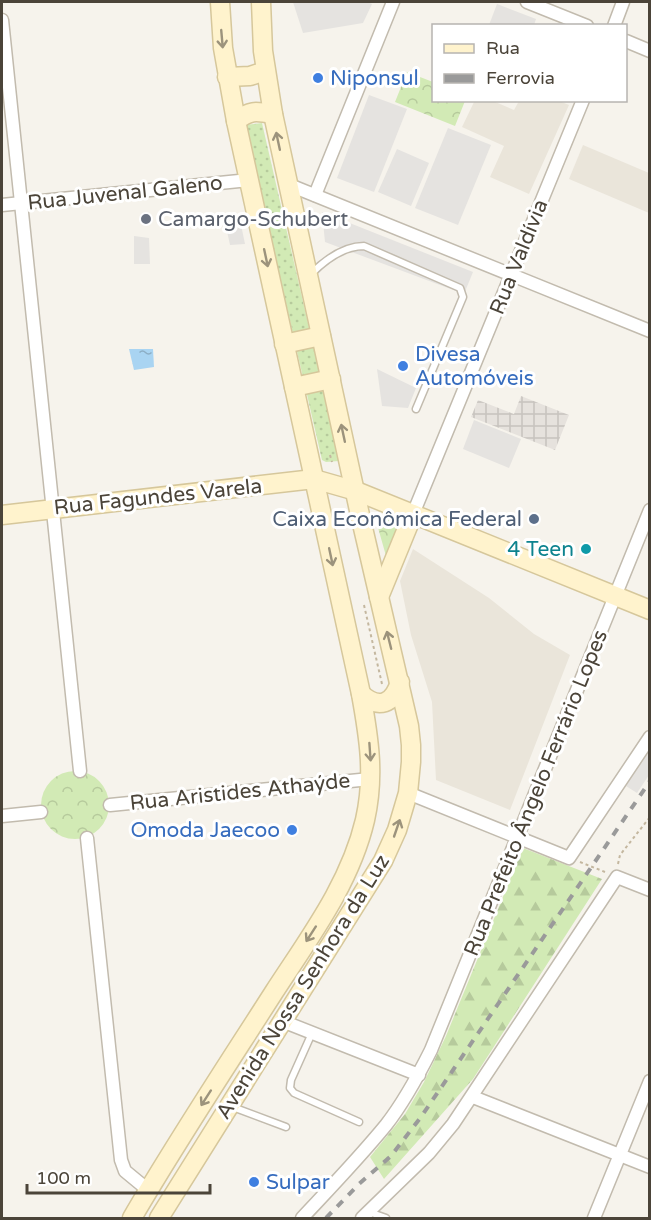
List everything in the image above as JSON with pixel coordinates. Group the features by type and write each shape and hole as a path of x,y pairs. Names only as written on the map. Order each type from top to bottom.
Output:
{"main road":[{"name":"Avenida Nossa Senhora da Luz","path":"132,1218 340,886 364,822 370,779 370,746 361,694 236,121 223,48 220,2"},
{"name":"Avenida Nossa Senhora da Luz","path":"159,1218 383,861 397,830 408,793 411,762 409,726 273,114 265,71 261,2"},
{"path":"228,77 250,76 265,71"},
{"path":"236,121 245,113 273,114"},
{"path":"285,344 321,336"},
{"path":"294,387 331,379"},
{"name":"Rua Fagundes Varela","path":"2,515 314,480 356,490 650,610"},
{"path":"379,597 413,514"},
{"path":"361,694 368,700 377,703 385,702 392,699 399,682"},
{"path":"188,1126 192,1124 202,1127 206,1136 204,1146"}],"street":[{"path":"315,195 393,2"},
{"path":"527,2 582,24"},
{"path":"615,24 624,2"},
{"path":"2,20 80,771"},
{"path":"627,41 650,51"},
{"name":"Rua Valdívia","path":"413,514 582,102"},
{"name":"Rua Juvenal Galeno","path":"2,206 249,180"},
{"path":"287,184 650,331"},
{"name":"Rua Prefeito Ângelo Ferrário Lopes","path":"302,1218 386,1125 419,1075 441,1028 650,510"},
{"path":"408,793 569,858 650,737"},
{"name":"Rua Aristides Athaýde","path":"110,805 370,779"},
{"path":"2,816 41,812"},
{"path":"87,838 121,1160 125,1172 148,1190"},
{"path":"366,1215 429,1153 453,1124 617,877 650,890"},
{"path":"282,1021 419,1075"},
{"path":"594,1218 650,1081"},
{"path":"473,1097 650,1167"}],"lane":[{"path":"308,276 327,260 346,249 364,246 460,288 463,297 416,409"},
{"path":"312,1033 291,1080 290,1088 294,1093 359,1122"},
{"path":"229,1106 286,1126"},
{"path":"366,1215 386,1218"}],"path":[{"path":"332,462 330,455 338,454"},
{"path":"569,858 617,877 620,855 650,817"}],"shaded area":[{"path":"293,2 367,2 372,4 363,23 303,33"},
{"path":"497,4 536,19 534,24 489,24"},
{"path":"369,95 407,109 374,192 337,178"},
{"path":"474,102 495,102 514,110 518,102 562,102 569,105 529,194 490,177 504,146 462,127"},
{"path":"448,128 491,145 458,225 415,208"},
{"path":"583,145 649,173 649,213 569,179"},
{"path":"397,149 429,163 411,206 378,192"},
{"path":"322,212 473,272 464,294 325,242"},
{"path":"240,220 245,244 230,245 225,222"},
{"path":"134,236 149,238 150,264 134,264"},
{"path":"377,369 416,388 408,408 382,406"},
{"path":"521,396 569,415 555,450 471,417 478,400 514,414"},
{"path":"474,420 521,439 509,468 463,449"},
{"path":"413,549 489,598 534,634 570,655 510,810 436,780 432,702 411,635 400,581"},
{"path":"649,750 649,775 637,793 626,786"}],"green space":[{"path":"407,72 432,82 432,102 465,102 455,126 395,102"},
{"path":"262,123 339,461 322,460 245,125"},
{"path":"374,514 403,522 388,563 375,517"},
{"path":"68,771 82,771 94,776 104,786 109,805 104,824 94,834 82,839 68,839 56,834 46,824 41,812 41,798 46,786 56,776"},
{"path":"523,848 602,879 473,1079 384,1179 370,1157 405,1114 424,1082 446,1036"}],"water":[{"path":"129,349 153,349 154,367 134,370"}],"railway":[{"path":"326,1218 359,1184 391,1156 421,1117 650,781"}],"place":[{"name":"Niponsul","path":"318,78"},
{"name":"Camargo-Schubert","path":"146,219"},
{"name":"Divesa Automóveis","path":"403,366"},
{"name":"Caixa Econômica Federal","path":"534,519"},
{"name":"4 Teen","path":"586,549"},
{"name":"Omoda Jaecoo","path":"292,830"},
{"name":"Sulpar","path":"254,1182"}]}
